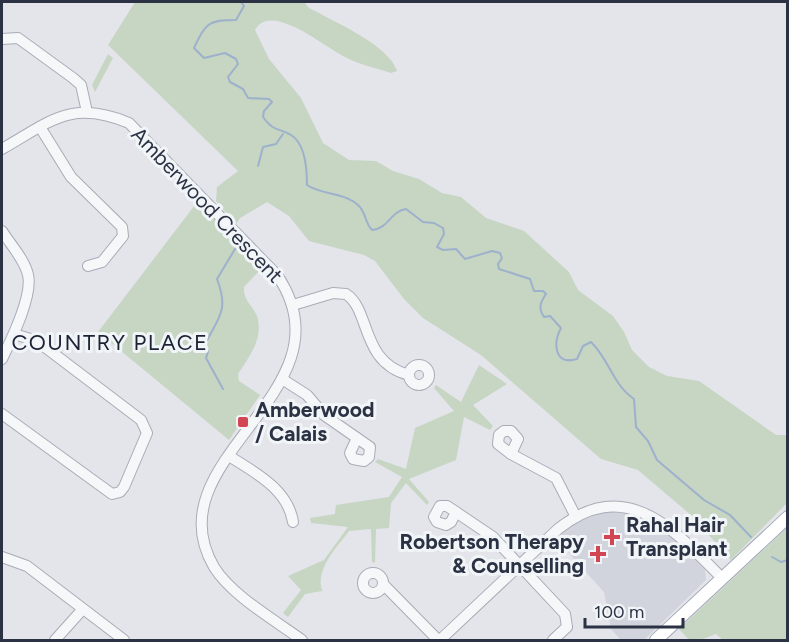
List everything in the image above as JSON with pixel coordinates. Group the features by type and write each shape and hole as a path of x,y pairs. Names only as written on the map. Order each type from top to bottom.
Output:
{"main road":[{"path":"656,640 788,517"}],"street":[{"path":"2,39 18,38 73,78 81,85 87,112"},
{"name":"Amberwood Crescent","path":"2,149 70,113 87,112 114,117 129,123 141,132 277,275 293,305 298,336 290,365 212,480 204,508 203,524 209,554 223,579 302,640"},
{"path":"40,127 71,177 122,227 123,236 102,262 88,266"},
{"path":"2,231 28,276 27,292 14,334 2,359"},
{"path":"293,305 333,293 346,294 356,305 368,338 376,351 389,363 409,375"},
{"path":"2,414 111,494 120,492 124,487 147,434 141,420 37,341 14,334"},
{"path":"282,379 307,395 324,415 357,438"},
{"path":"511,454 556,478 576,517"},
{"path":"229,456 271,484 288,506 293,522"},
{"path":"383,584 439,640 558,529 576,517 604,508 618,507 648,514 672,528 722,578"},
{"path":"456,512 487,531 565,614 567,627 554,640"},
{"path":"2,557 27,566 124,640"},
{"path":"55,640 82,610"}],"shaded area":[{"path":"606,511 632,514 653,522 671,534 705,570 706,580 644,640 621,640 611,629 604,592 556,539 571,525"}],"green space":[{"path":"135,2 304,2 309,8 372,43 392,61 397,71 391,73 363,65 286,23 273,20 263,22 255,30 269,59 301,98 323,143 349,160 376,161 393,171 419,179 442,193 461,197 486,218 524,231 569,272 578,290 613,316 632,350 649,367 667,376 699,381 776,435 787,435 787,503 731,560 692,516 638,470 601,459 481,355 423,318 404,299 375,261 364,255 309,241 289,216 267,202 240,218 236,224 216,201 217,187 238,171 108,45"},
{"path":"108,54 113,58 95,92 92,85"},
{"path":"198,201 261,269 244,287 246,299 257,316 259,332 247,361 238,374 239,381 260,395 229,440 98,332"},
{"path":"479,365 507,384 473,405 493,426 490,430 464,417 456,460 409,479 429,502 427,505 406,483 391,503 389,528 376,529 375,563 372,562 371,529 349,531 324,567 322,591 305,594 288,617 283,613 301,590 288,576 324,560 348,527 311,523 310,518 335,514 336,505 389,497 402,477 375,462 378,459 406,469 415,428 454,411 434,388 436,385 461,402"},
{"path":"787,528 787,640 723,640 716,634 700,640 689,640 679,629"}],"waterway":[{"path":"241,2 244,6 236,20 219,21 209,25 194,48 204,58 225,53 236,59 238,64 228,77 230,82 243,89 248,98 269,99 272,102 264,111 263,117 274,128 291,135 300,144 305,158 307,185 353,201 361,209 372,230 382,227 397,213 406,209 423,222 434,223 443,228 444,234 437,247 443,250 456,249 465,259 492,251 500,253 502,258 498,264 499,269 530,279 534,291 543,291 546,294 540,308 544,317 550,316 561,328 556,346 560,356 569,360 577,359 583,346 591,342 621,387 634,399 636,427 648,441 657,460 704,500 730,515 751,537"},
{"path":"258,166 263,147 276,144 283,134"},
{"path":"223,389 206,358 208,352 205,344 221,313 222,298 217,279 235,249"},
{"path":"772,557 781,562 788,560"}],"place":[{"name":"Amberwood / Calais","path":"243,422"},
{"name":"Rahal Hair Transplant","path":"612,537"},
{"name":"Robertson Therapy & Counselling","path":"598,554"}],"district":[{"name":"COUNTRY PLACE","path":"110,342"}]}
